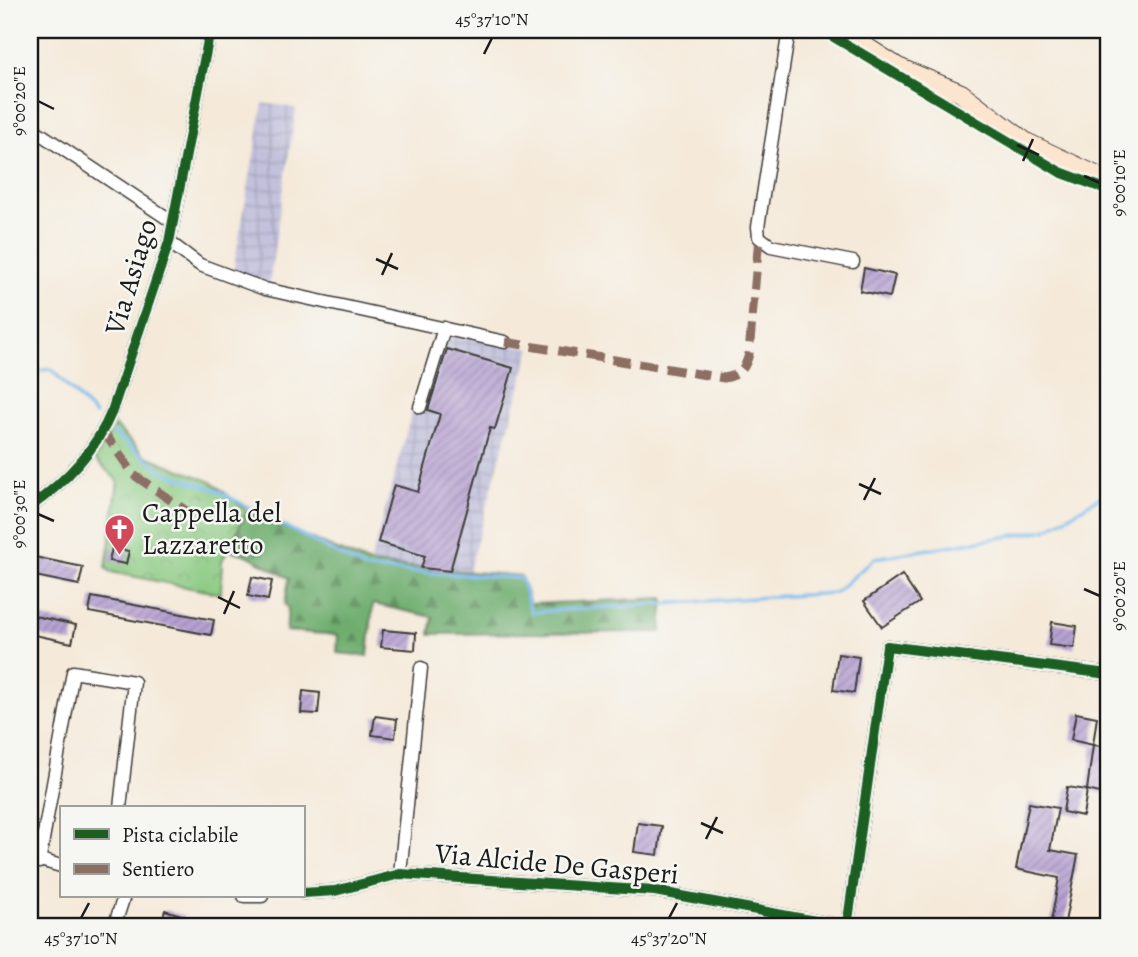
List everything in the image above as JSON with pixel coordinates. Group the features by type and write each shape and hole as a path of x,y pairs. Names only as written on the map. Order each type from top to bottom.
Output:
{"street":[{"name":"Via Asiago","path":"30,506 62,480 99,438 111,411 169,243 210,30"},
{"path":"789,30 759,237 771,246 853,262"},
{"path":"841,30 898,67 961,93 1026,142 1108,181"},
{"path":"30,127 173,222"},
{"path":"169,243 200,265 265,289 506,342"},
{"path":"420,408 444,328"},
{"name":"Via Alcide De Gasperi","path":"304,893 335,891 400,874 655,891 847,927 887,646 1108,674"},
{"path":"400,874 421,668"},
{"path":"60,866 34,860 73,673 134,682 120,806"},
{"path":"114,927 123,898"}],"shaded area":[{"path":"263,103 296,108 269,283 233,272"},
{"path":"434,331 531,348 468,573 370,564"}],"green space":[{"path":"115,426 146,456 212,482 247,511 222,561 221,594 111,572 106,568 118,481 95,459"},
{"path":"247,511 370,564 521,576 530,604 664,598 661,632 430,634 433,617 373,604 368,656 337,653 338,635 286,631 288,608 285,604 289,578 247,555 229,550"}],"building":[{"path":"864,268 895,275 890,297 860,291"},
{"path":"447,349 513,368 495,429 490,428 450,571 421,568 425,556 378,542 394,485 418,492 440,414 428,410"},
{"name":"Cappella del Lazzaretto","path":"112,548 129,551 126,564 109,561"},
{"path":"30,556 83,567 79,585 30,575"},
{"path":"902,575 920,602 882,627 864,601"},
{"path":"252,577 272,581 268,600 248,596"},
{"path":"92,597 214,620 211,635 89,612"},
{"path":"30,615 76,625 72,643 30,634"},
{"path":"1052,622 1077,626 1074,648 1049,645"},
{"path":"383,630 416,633 415,650 381,647"},
{"path":"838,654 859,657 854,693 833,690"},
{"path":"303,691 320,693 318,714 301,713"},
{"path":"1076,713 1097,717 1093,745 1071,740"},
{"path":"375,716 397,719 395,738 372,735"},
{"path":"1093,745 1108,747 1108,795 1087,790"},
{"path":"1067,787 1087,790 1083,816 1063,812"},
{"path":"1029,803 1058,808 1050,850 1078,855 1064,927 1050,927 1059,878 1016,869"},
{"path":"638,823 662,826 658,855 634,852"},
{"path":"165,910 184,916 181,927 160,927"}],"waterway":[{"path":"30,372 51,369 95,415"},
{"path":"112,432 164,472 214,489 366,569 521,578 531,612 835,593 875,558 1046,530 1108,492"}],"marked path":[{"path":"505,342 724,378 734,375 744,367 749,354 759,237"},
{"path":"103,431 134,475 188,512"}],"cycle path":[{"path":"30,507 78,465 97,439 112,411 169,242 210,30"},
{"path":"822,30 1060,172 1108,190"},
{"path":"304,893 335,891 400,874 655,891 847,927 887,646 1108,674"}],"place":[{"name":"Cappella del Lazzaretto","path":"119,556"}]}
